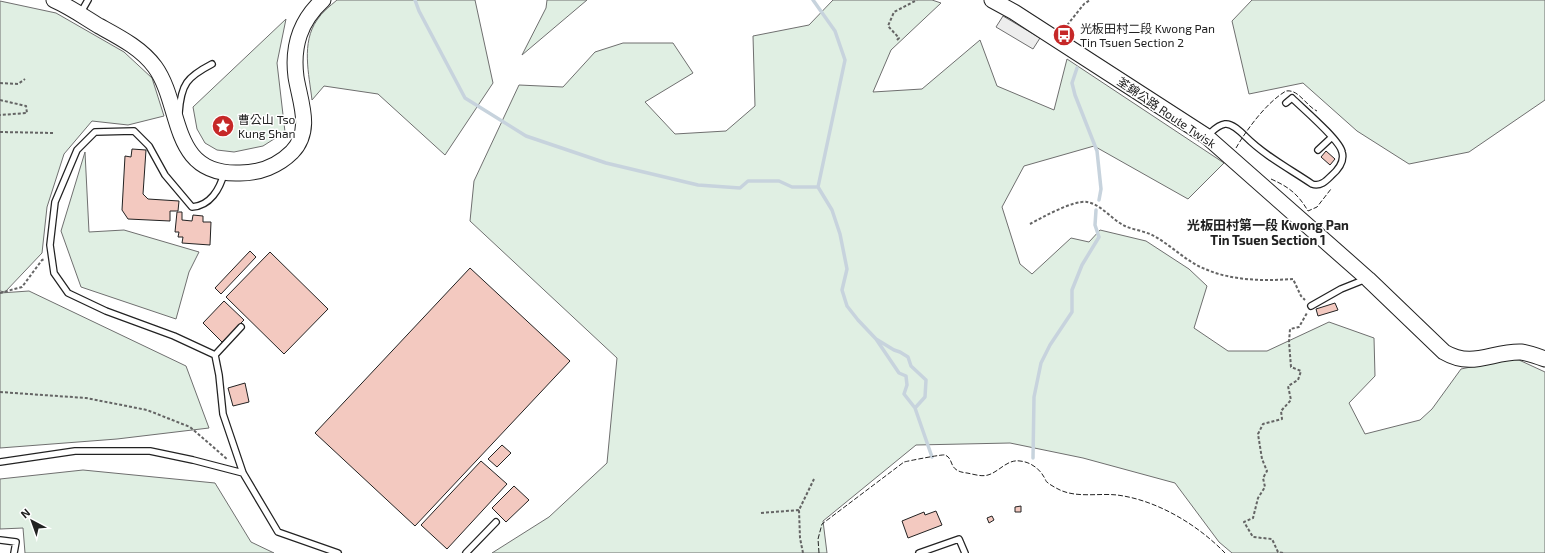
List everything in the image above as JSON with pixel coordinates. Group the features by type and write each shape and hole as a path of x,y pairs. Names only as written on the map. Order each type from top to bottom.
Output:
{"main road":[{"path":"54,0 128,43 149,60 164,82 184,143 194,156 206,166 224,172 244,173 272,166 286,157 297,144 302,130 304,116 296,76 296,49 302,28 308,15 323,0"},
{"name":"荃錦公路 Route Twisk","path":"992,0 1014,12 1206,136 1368,279 1438,347 1450,355 1463,359 1478,360 1509,353 1521,352 1545,359"}],"lane":[{"path":"80,14 88,0"},
{"path":"178,127 181,101 187,83 196,72 212,64"},
{"path":"1206,136 1218,126 1225,124 1230,125 1244,135 1257,148 1315,185 1325,182 1338,170 1343,160 1341,148 1332,137 1292,98 1286,103"},
{"path":"215,355 174,336 106,311 68,294 54,273 50,245 55,202 77,150 95,132 134,131 149,146 163,177 192,207 203,204 213,196 220,186 224,172"},
{"path":"1318,150 1332,137"},
{"path":"1310,306 1341,289 1368,279"},
{"path":"215,355 241,326"},
{"path":"215,355 220,375 223,414 243,473 278,532 338,553"},
{"path":"0,462 75,451 150,451 243,473"},
{"path":"466,553 496,522"},
{"path":"919,553 959,539 966,553"},
{"path":"0,540 16,542 14,553"}],"path":[{"path":"897,40 899,38 888,26 894,12 917,0"},
{"path":"1058,40 1066,26 1084,4 1090,0"},
{"path":"0,83 18,84 25,79"},
{"path":"0,100 26,106 27,113 0,115"},
{"path":"0,132 54,133"},
{"path":"1030,224 1074,204 1087,202 1095,205 1111,218 1125,226 1154,236 1205,269 1233,277 1266,281 1293,279 1301,296 1310,306 1300,327 1290,329 1289,342 1291,367 1301,371 1298,380 1288,386 1291,400 1281,411 1282,419 1263,424 1258,434 1262,459 1267,471 1262,478 1265,487 1258,498 1253,518 1244,522 1253,537 1272,539 1278,552 1283,553"},
{"path":"0,293 22,286 42,260 47,259"},
{"path":"0,392 86,398 147,410 190,427 243,473"},
{"path":"803,553 800,538 799,510 814,479"},
{"path":"761,513 799,510"}],"green space":[{"path":"337,0 475,0 493,83 445,155 378,94 324,86 312,100 307,59 309,39 312,29 319,17"},
{"path":"547,0 587,0 522,55 546,8"},
{"path":"833,0 932,0 941,3 891,50 873,92 922,89 980,40 997,86 1054,110 1067,59 1224,163 1188,199 1094,146 1024,166 1002,207 1020,264 1032,274 1071,238 1089,242 1100,230 1146,241 1189,269 1207,286 1194,328 1228,351 1267,351 1329,322 1374,338 1375,376 1349,403 1365,434 1420,420 1432,409 1461,369 1509,359 1519,360 1545,372 1545,553 1232,553 1219,542 1175,483 1083,458 1010,443 916,445 823,521 827,553 492,553 549,517 607,463 617,358 470,221 474,181 519,85 563,87 595,52 623,43 673,43 693,73 645,102 675,134 726,131 755,106 753,36 809,25"},
{"path":"1252,0 1545,0 1545,100 1469,152 1409,164 1357,131 1303,83 1249,94 1232,21"},
{"path":"0,1 56,13 124,52 152,78 164,116 128,125 92,121 64,154 47,207 42,253 5,292 0,291"},
{"path":"286,19 277,63 285,132 263,146 234,152 217,150 205,143 197,129 193,107"},
{"path":"85,152 89,232 124,230 199,252 189,272 176,319 81,287 61,231"},
{"path":"29,291 186,366 209,428 117,439 0,448 0,293"},
{"path":"83,470 215,483 251,542 274,553 25,553 23,528 0,529 0,479"}],"shaded area":[{"path":"1003,16 1040,38 1033,49 996,27"}],"building":[{"path":"132,149 146,150 143,194 148,199 179,201 178,211 170,211 170,221 128,219 122,210 125,156 131,157"},
{"path":"1326,151 1335,159 1330,165 1321,157"},
{"path":"177,212 182,212 182,220 192,221 193,215 203,216 203,222 211,222 210,245 182,243 183,237 178,237 179,232 175,232"},
{"path":"250,251 256,257 221,294 215,288"},
{"path":"270,252 328,309 284,354 226,297"},
{"path":"470,268 570,361 415,526 315,433"},
{"path":"224,301 244,320 222,342 203,323"},
{"path":"1335,303 1338,310 1318,316 1316,309"},
{"path":"245,383 249,402 233,406 228,388"},
{"path":"502,445 511,453 497,467 488,459"},
{"path":"481,461 507,484 447,549 421,525"},
{"path":"514,486 529,500 506,522 492,508"},
{"path":"1021,506 1021,512 1015,512 1015,507"},
{"path":"936,511 942,525 908,538 902,521 924,512 925,515"},
{"path":"992,516 994,520 989,523 987,518"}],"waterway":[{"path":"415,0 419,11 465,98 526,136 606,163 698,185 740,188 748,181 779,181 792,187 818,187"},
{"path":"813,0 835,31 845,60 818,187 832,210 840,234 847,269 842,290 847,306 858,320 876,339 908,357 911,366 926,380 925,397 915,408 932,457"},
{"path":"1077,68 1072,83 1075,95 1097,151 1101,189 1099,200"},
{"path":"1033,458 1034,397 1041,363 1050,345 1072,312 1072,290 1082,265 1099,237 1095,225 1096,210"},
{"path":"876,339 899,373 906,376 907,385 904,394 915,408"}],"fence":[{"path":"1236,148 1258,116 1286,91 1291,91 1299,95 1317,111"},
{"path":"1271,179 1283,185 1292,192 1301,200 1308,211 1317,207 1331,189"},
{"path":"819,553 818,539 822,524 904,462 943,455 948,457 954,467 961,472 985,476 1011,462 1020,461 1034,466 1040,471 1047,482 1067,492 1081,495 1117,495 1147,502 1176,515 1190,524 1225,553"}],"place":[{"name":"光板田村二段 Kwong Pan Tin Tsuen Section 2","path":"1064,35"},
{"name":"曹公山 Tso Kung Shan","path":"223,126"}],"district":[{"name":"光板田村第一段 Kwong Pan Tin Tsuen Section 1","path":"1268,232"}]}
